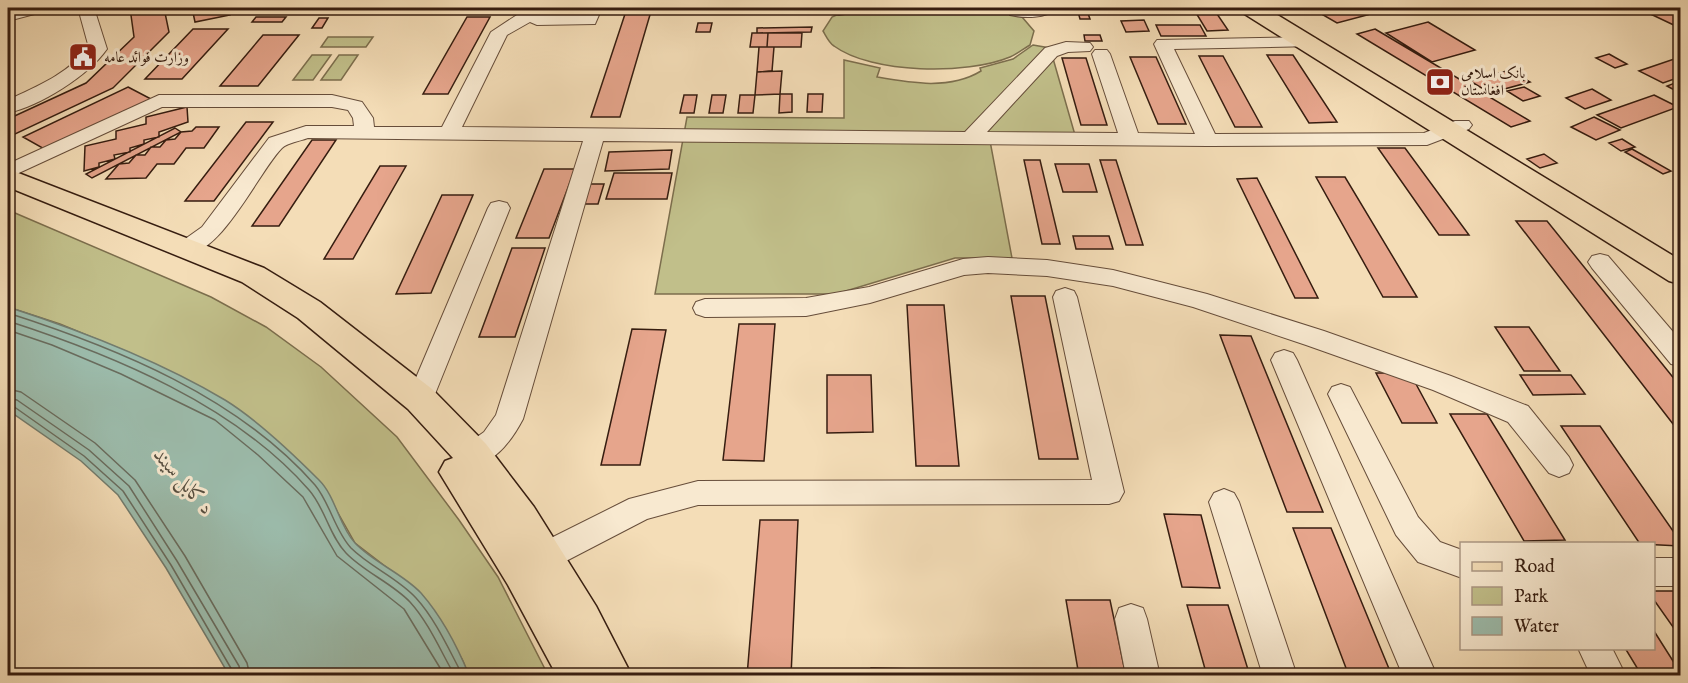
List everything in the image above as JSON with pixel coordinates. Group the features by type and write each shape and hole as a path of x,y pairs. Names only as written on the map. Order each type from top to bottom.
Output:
{"main road":[{"path":"1251,8 1680,261"},
{"path":"1269,8 1680,274"},
{"path":"8,177 253,275 309,310 420,399 473,455 520,519 532,563 580,675"},
{"path":"8,192 237,286 293,321 401,411 454,466 500,531 532,563 580,620 610,675"}],"street":[{"path":"8,16 36,8"},
{"path":"8,108 79,70 98,49 86,8"},
{"path":"449,134 500,32 534,14 589,20 594,8"},
{"path":"1016,11 1048,8"},
{"path":"1208,140 1163,44 1309,42"},
{"path":"972,136 1051,52 1066,47 1093,51 1130,138"},
{"path":"8,172 159,101 332,101 355,106 363,118 364,133"},
{"path":"186,249 210,232 276,142 306,132 972,136 1208,140 1427,139 1455,128"},
{"path":"473,455 494,440 509,419 596,134"},
{"path":"420,399 499,208"},
{"path":"1600,262 1680,357"},
{"path":"705,308 806,307 870,295 963,267 988,265 1047,267 1113,278 1198,300 1315,338 1442,383 1518,414 1559,465"},
{"path":"532,563 640,508 698,493 1108,492 1065,297"},
{"path":"1284,360 1420,675"},
{"path":"1341,394 1407,526 1429,552 1460,564"},
{"path":"1224,502 1280,675"},
{"path":"1655,572 1680,572"},
{"path":"1131,619 1143,675"},
{"path":"1595,650 1609,675"}],"green space":[{"path":"852,8 1000,8 1022,17 1034,31 1030,45 1010,57 992,63 945,69 895,67 851,55 829,41 823,31 832,17"},
{"path":"328,37 373,37 366,47 321,47"},
{"path":"1033,45 1050,48 1077,142 990,141 1012,258 955,258 836,294 655,294 687,117 844,118 844,60 880,68 877,77 917,83 943,83 969,77 981,71 980,68 1013,59"},
{"path":"312,55 331,55 313,80 293,80"},
{"path":"339,55 358,55 341,80 321,80"},
{"path":"8,210 211,297 266,327 321,367 397,437 459,520 498,577 548,675 469,675 462,659 420,593 355,543 321,483 130,353 60,324 8,307"}],"water":[{"name":"د کابل سيند","path":"8,307 92,336 146,359 225,400 262,427 325,487 355,543 421,593 448,632 469,675 229,675 166,568 118,495 81,461 8,410"}],"building":[{"path":"130,8 164,8 169,32 113,88 13,135 8,132 8,119 86,83 134,37"},
{"path":"192,8 228,8 230,15 195,22"},
{"path":"627,8 652,8 620,117 591,117"},
{"path":"1077,8 1086,8 1090,19 1080,19"},
{"path":"1120,8 1142,8 1144,14 1121,13"},
{"path":"1193,8 1213,8 1228,30 1207,31"},
{"path":"1311,8 1354,8 1367,15 1337,23"},
{"path":"1663,8 1680,16 1680,28 1642,10"},
{"path":"256,17 286,17 282,22 252,22"},
{"path":"467,17 490,17 448,94 423,94"},
{"path":"319,18 328,18 322,28 312,28"},
{"path":"1144,20 1149,31 1126,32 1121,21"},
{"path":"1428,22 1475,50 1432,62 1386,33"},
{"path":"698,23 712,23 710,32 696,32"},
{"path":"1156,25 1200,25 1206,36 1161,36"},
{"path":"812,27 811,32 757,33 757,28"},
{"path":"193,29 228,29 182,79 145,79"},
{"path":"1375,29 1530,121 1511,127 1357,34"},
{"path":"752,33 768,33 767,47 750,47"},
{"path":"768,33 802,33 801,47 767,47"},
{"path":"263,35 299,35 258,86 220,86"},
{"path":"1084,35 1100,35 1102,41 1085,41"},
{"path":"759,47 774,47 772,71 757,72"},
{"path":"1609,54 1627,64 1615,68 1596,58"},
{"path":"1267,55 1293,55 1337,122 1309,123"},
{"path":"1199,56 1223,56 1262,127 1235,127"},
{"path":"1130,57 1156,57 1186,124 1158,124"},
{"path":"1680,57 1680,77 1663,83 1639,71"},
{"path":"1062,58 1086,58 1107,125 1081,125"},
{"path":"1510,70 1530,82 1490,93 1470,81"},
{"path":"782,71 780,94 755,95 757,72"},
{"path":"1680,81 1680,93 1667,86"},
{"path":"128,87 151,99 46,150 23,137"},
{"path":"1524,87 1540,96 1523,101 1507,91"},
{"path":"1592,89 1611,100 1585,109 1566,98"},
{"path":"780,94 792,94 792,112 779,113"},
{"path":"808,94 823,94 822,112 807,112"},
{"path":"684,95 697,95 694,113 680,113"},
{"path":"712,95 726,95 723,113 709,113"},
{"path":"740,95 755,95 753,113 738,113"},
{"path":"1654,95 1678,107 1621,128 1597,115"},
{"path":"187,107 188,122 159,132 159,137 144,140 144,144 130,148 130,152 114,155 115,159 99,163 99,167 84,171 85,146 116,139 116,131 146,124 146,117"},
{"path":"1594,117 1620,130 1596,140 1571,127"},
{"path":"246,122 273,122 214,201 185,201"},
{"path":"196,127 219,127 204,148 186,148 174,164 157,164 146,178 106,179 119,164 129,163 136,155 145,155 151,147 160,147 166,140 175,139 181,132 192,131"},
{"path":"175,128 181,132 92,178 86,174"},
{"path":"1622,139 1635,147 1621,151 1609,143"},
{"path":"312,140 336,140 279,226 252,226"},
{"path":"1378,148 1405,148 1469,235 1439,235"},
{"path":"1632,149 1671,171 1663,174 1625,152"},
{"path":"672,150 669,169 605,171 609,152"},
{"path":"1544,154 1557,163 1540,168 1527,159"},
{"path":"1024,160 1040,160 1060,244 1042,244"},
{"path":"1100,160 1116,160 1143,245 1126,245"},
{"path":"1055,164 1089,164 1097,192 1063,192"},
{"path":"380,166 406,166 353,259 324,259"},
{"path":"544,169 575,169 549,238 516,238"},
{"path":"614,173 672,173 667,199 606,199"},
{"path":"1316,177 1345,177 1417,297 1383,297"},
{"path":"1257,178 1318,298 1295,298 1237,179"},
{"path":"587,184 604,184 598,204 581,204"},
{"path":"442,195 473,195 431,293 396,294"},
{"path":"1516,221 1547,221 1680,386 1680,433"},
{"path":"1073,236 1109,236 1113,249 1076,249"},
{"path":"512,248 545,248 515,337 479,337"},
{"path":"1011,296 1045,296 1078,459 1039,459"},
{"path":"907,305 944,305 959,466 916,466"},
{"path":"739,324 775,324 764,461 723,460"},
{"path":"1495,327 1529,327 1560,371 1524,371"},
{"path":"632,329 666,330 640,465 601,465"},
{"path":"1220,335 1251,336 1323,512 1287,512"},
{"path":"1376,373 1410,373 1437,423 1402,423"},
{"path":"827,375 871,375 873,432 827,433"},
{"path":"1520,375 1571,375 1585,394 1533,395"},
{"path":"1450,414 1487,414 1565,540 1524,541"},
{"path":"1561,426 1600,426 1680,541 1680,546 1639,542"},
{"path":"1164,514 1201,515 1220,588 1182,587"},
{"path":"760,520 798,520 791,676 747,676"},
{"path":"1293,528 1331,528 1392,676 1349,676"},
{"path":"1655,591 1680,591 1680,637 1655,601"},
{"path":"1066,600 1110,600 1126,676 1079,676"},
{"path":"1187,605 1228,605 1250,676 1207,676"},
{"path":"1655,633 1680,672 1680,676 1642,676 1626,650 1655,650"},
{"path":"871,668 918,669 918,676 871,676"}],"place":[{"name":"وزارت فوائد عامه","path":"83,57"},
{"name":"بانک اسلامی افغانستان","path":"1440,82"}]}
